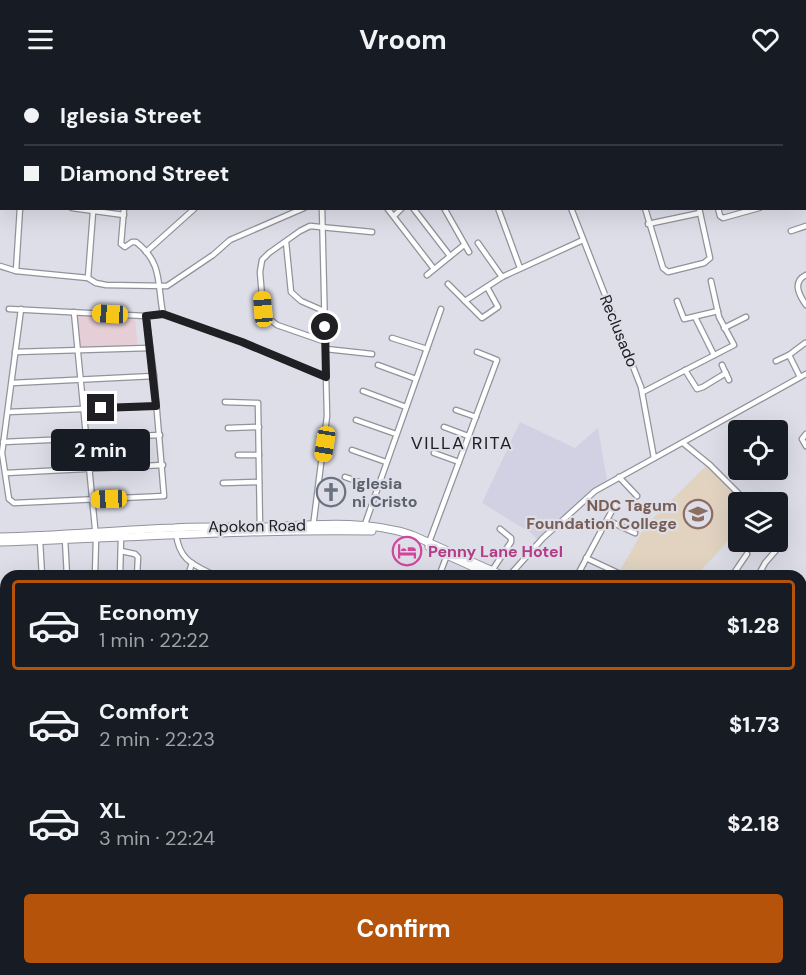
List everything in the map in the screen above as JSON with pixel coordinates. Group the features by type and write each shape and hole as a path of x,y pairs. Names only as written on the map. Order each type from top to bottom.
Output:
{"highway":[{"name":"Apokon Road","path":"0,542 176,531 313,527 363,528 398,534 428,544 485,570"},
{"name":"Apokon Road","path":"0,537 95,536"},
{"name":"Apokon Road","path":"428,544 447,555 484,570"}],"street":[{"path":"16,271 20,210"},
{"path":"82,210 124,215"},
{"path":"124,210 122,246 125,247 134,242 155,264 163,314"},
{"path":"146,252 193,210"},
{"path":"0,266 16,271 88,278 106,285 168,286 230,240 299,210"},
{"path":"313,527 326,430 322,210"},
{"path":"389,210 434,269"},
{"path":"394,216 400,210"},
{"path":"414,210 450,256"},
{"path":"445,210 469,252"},
{"path":"499,210 520,268"},
{"name":"Reclusado","path":"572,210 643,392 654,458"},
{"path":"645,210 648,224 666,272 704,263 710,258 700,211 648,224"},
{"path":"718,210 723,218 737,211"},
{"path":"88,278 93,212"},
{"path":"791,231 806,225"},
{"path":"326,342 277,325 264,314 260,266 266,256 306,227 322,226 372,232"},
{"path":"465,301 502,277 583,240"},
{"path":"286,242 291,292 301,301 324,311"},
{"path":"478,243 502,277"},
{"path":"427,275 464,245"},
{"path":"806,275 800,279 798,284 799,293 806,305"},
{"path":"643,392 734,345 724,328 711,282"},
{"path":"448,284 482,318 497,309 498,303 487,287"},
{"path":"677,301 684,319 718,311"},
{"path":"9,309 146,316 163,314 242,342 326,377"},
{"path":"21,309 2,459 11,501 14,503 164,496 163,465 146,316"},
{"path":"363,528 441,309"},
{"path":"74,312 95,536 95,570"},
{"path":"695,316 714,355"},
{"path":"724,328 746,317"},
{"path":"392,338 427,349"},
{"path":"776,361 789,356 805,343"},
{"path":"15,352 149,348"},
{"path":"326,349 372,354"},
{"path":"428,544 497,360 477,352"},
{"path":"789,356 800,377"},
{"path":"378,365 416,379"},
{"path":"722,365 729,380"},
{"path":"685,370 697,388 726,373"},
{"path":"514,570 531,549 589,495 806,374"},
{"path":"12,383 154,376"},
{"path":"363,391 406,407"},
{"path":"225,402 258,403 260,530"},
{"path":"8,412 156,406"},
{"path":"456,410 476,417"},
{"path":"356,420 396,434"},
{"path":"228,428 259,427"},
{"path":"444,428 468,436"},
{"path":"806,434 802,441 806,447"},
{"path":"3,442 159,435"},
{"path":"683,443 710,465 737,492"},
{"path":"351,450 386,462"},
{"path":"434,453 459,462"},
{"path":"238,455 259,455"},
{"path":"6,473 163,465"},
{"path":"345,477 376,488"},
{"path":"619,477 637,496"},
{"path":"223,483 259,482"},
{"path":"580,570 616,503"},
{"path":"608,520 635,533"},
{"path":"494,570 511,542 511,538 500,530"},
{"path":"176,531 180,552 192,563 205,570"},
{"path":"120,570 121,534"},
{"path":"65,539 67,570"},
{"path":"40,541 42,570"},
{"path":"121,551 135,554 138,557 137,570"},
{"path":"761,570 774,552"},
{"path":"736,570 747,554"},
{"path":"441,570 447,555"},
{"path":"586,558 612,570"},
{"path":"190,570 192,563"}],"shaded area":[{"path":"77,315 135,318 138,347 79,349"},
{"path":"520,422 575,448 598,428 607,480 591,491 538,540 531,533 482,503"},
{"name":"NDC Tagum Foundation College","path":"706,466 738,492 728,492 728,541 701,570 620,570 646,525"}],"place":[{"name":"Iglesia ni Cristo","path":"331,492"},
{"name":"NDC Tagum Foundation College","path":"698,514"},
{"name":"Penny Lane Hotel","path":"407,551"}],"district":[{"name":"VILLA RITA","path":"462,443"}],"route":[{"path":"101,408 156,406 146,316 163,314 242,342 326,377 325,327"}]}
